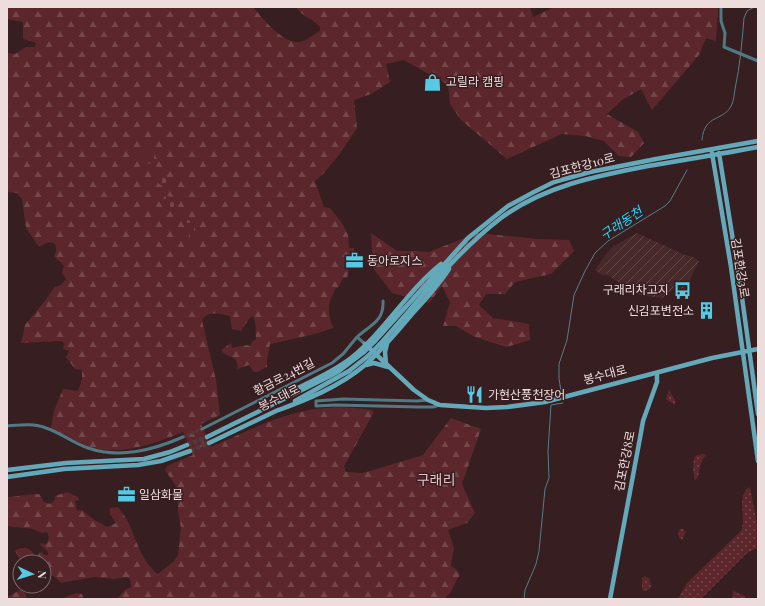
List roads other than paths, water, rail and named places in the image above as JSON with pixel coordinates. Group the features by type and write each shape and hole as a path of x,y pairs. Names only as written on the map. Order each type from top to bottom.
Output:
{"street":[{"path":"721,7 721,21 725,36 724,47 758,61"},
{"name":"김포한강10로","path":"375,341 468,238 503,210 534,192 554,182 590,172 758,142"},
{"name":"김포한강3로","path":"718,148 750,351 758,414"},
{"name":"김포한강10로","path":"379,345 455,260 476,239 502,218 525,203 551,190 575,181 603,174 758,148"},
{"name":"김포한강3로","path":"711,150 743,352 758,460"},
{"path":"261,409 290,391 351,358 428,276 452,255"},
{"path":"276,412 303,401 336,384 363,367 388,342 429,295 455,260"},
{"name":"황금로24번길","path":"202,428 326,366 343,354 357,337 371,327 379,318 383,311 383,301"},
{"path":"357,337 365,344"},
{"name":"봉수대로","path":"207,437 328,377 364,352 375,341"},
{"path":"386,364 385,352 388,342"},
{"name":"봉수대로","path":"365,344 416,392 428,400 440,405"},
{"name":"봉수대로","path":"209,443 276,412 331,382 349,371 379,345"},
{"name":"봉수대로","path":"428,400 329,400 316,401 315,404 316,406 432,407 440,405 486,408 517,407 545,402 633,377 658,373 712,358 758,349"},
{"path":"363,367 374,363 391,368"},
{"name":"김포한강8로","path":"610,599 643,421 657,382 658,373"},
{"path":"412,401 416,392"},
{"path":"419,407 428,400"},
{"path":"7,426 30,424 41,426 89,448 114,452 142,451 183,438"},
{"path":"7,470 60,464 144,459 170,452 187,445"},
{"path":"7,477 64,470 138,465 161,461 190,452"}],"waterway":[{"name":"구래동천","path":"702,140 704,131 711,121 729,110 733,102 740,63 744,18 747,11 754,7"},
{"name":"구래동천","path":"561,391 559,364 567,340 574,295 595,253 608,241 665,206 670,201 687,170"},
{"name":"구래동천","path":"524,599 525,590 536,564 539,551 545,489 549,478 548,451 551,405 563,403"}],"tunnel":[{"path":"183,437 202,429"},
{"path":"187,445 207,437"},
{"path":"190,451 209,443"}],"place":[{"name":"고릴라 캠핑","path":"433,82"},
{"name":"동아로지스","path":"354,261"},
{"name":"구래리차고지","path":"682,290"},
{"name":"신김포변전소","path":"707,311"},
{"name":"가현산풍천장어","path":"475,395"},
{"name":"일삼화물","path":"126,495"}],"district":[{"name":"구래리","path":"436,480"}]}
